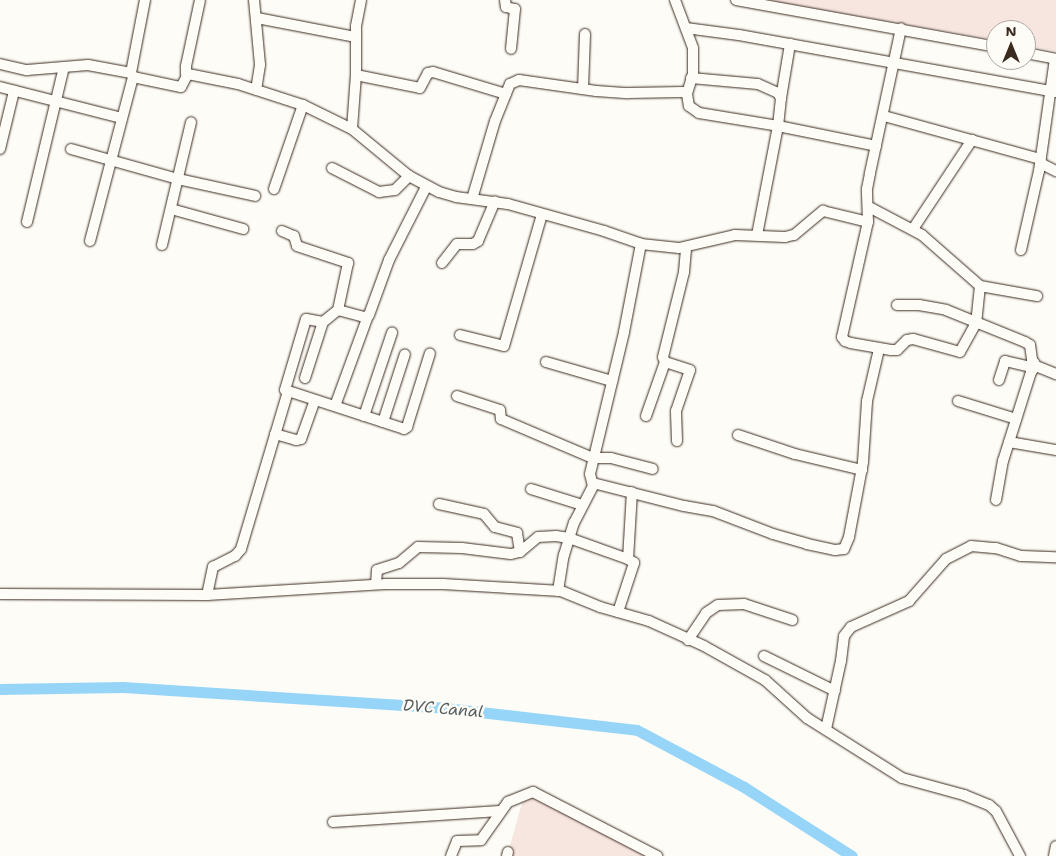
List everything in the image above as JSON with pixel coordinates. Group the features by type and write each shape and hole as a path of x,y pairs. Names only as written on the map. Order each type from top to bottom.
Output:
{"street":[{"path":"90,241 132,75 145,0"},
{"path":"0,64 27,70 64,68 88,64 181,87 186,74 200,0"},
{"path":"254,0 260,65 256,90"},
{"path":"352,129 356,76 356,37 361,0"},
{"path":"505,0 506,7 515,9 511,49"},
{"path":"674,0 693,48 694,62 686,94 689,106 698,113 778,126 876,146"},
{"path":"736,0 901,28 986,45"},
{"path":"257,18 356,37"},
{"path":"686,28 894,62 1053,92"},
{"path":"901,28 884,116 867,189 868,222 842,337 851,344 879,349 897,350 907,340 913,339 960,352 976,323 980,286"},
{"path":"582,89 585,34"},
{"path":"757,236 778,126 790,44"},
{"path":"1021,250 1053,92 1055,59 1036,55"},
{"path":"26,222 64,68"},
{"path":"356,76 420,88 428,73 433,72 506,94"},
{"path":"186,74 238,84 303,104 352,129 409,176 426,187 456,197 495,201 604,230 641,244 686,247 728,237 785,237 794,235 823,211 868,222"},
{"path":"691,78 758,84 778,93 781,98"},
{"path":"472,199 493,129 510,84 519,80 628,93 678,92 686,94"},
{"path":"0,88 122,118"},
{"path":"0,149 14,91"},
{"path":"274,189 303,104"},
{"path":"884,116 1040,158"},
{"path":"162,245 191,122"},
{"path":"913,229 972,140"},
{"path":"71,149 178,179 254,196"},
{"path":"1040,158 1042,164 1056,171"},
{"path":"332,168 379,192 395,190 409,176"},
{"path":"335,406 389,260 426,187"},
{"path":"442,263 457,244 473,244 478,242 495,201"},
{"path":"869,207 913,229 980,286 1037,296"},
{"path":"171,210 243,230"},
{"path":"460,335 504,346 542,214"},
{"path":"282,231 294,236 297,246 348,264 338,310 323,322 305,378"},
{"path":"558,591 569,538 593,483 590,474 593,458 626,323 641,244"},
{"path":"646,416 665,362 663,358 684,272 686,247"},
{"path":"897,305 919,305 946,310 1030,345 1035,365 1031,372 1009,442 996,500"},
{"path":"338,310 368,316"},
{"path":"323,322 306,319 285,387 288,391 383,422 406,428 430,352"},
{"path":"364,416 392,333"},
{"path":"593,483 684,506 714,511 773,534 839,550 847,545 849,537 862,470 867,401 879,349"},
{"path":"383,422 405,354"},
{"path":"999,380 1004,361 1030,367 1035,365 1056,374"},
{"path":"546,362 612,381"},
{"path":"665,362 690,370 676,411 677,441"},
{"path":"207,595 213,567 240,552 288,391"},
{"path":"457,396 500,410 501,419 593,458 611,458 653,470"},
{"path":"275,434 301,439 315,400"},
{"path":"958,401 1016,419"},
{"path":"738,435 795,454 862,470"},
{"path":"1009,442 1056,450"},
{"path":"531,490 582,505"},
{"path":"628,559 632,492"},
{"path":"439,504 484,514 495,526 517,533 520,552"},
{"path":"376,584 377,570 399,563 418,547 462,548 511,554 520,552 538,537 569,538 628,559 634,564 618,612"},
{"path":"826,729 846,631 851,627 908,601 930,574 946,559 971,546 984,546 1021,556 1056,557"},
{"path":"0,594 207,595 376,584 443,584 558,591 649,621 688,640 765,680 784,699 826,729 902,778 964,795 989,806 996,812 1020,856"},
{"path":"688,640 706,612 718,605 744,604 792,620"},
{"path":"764,656 835,691"},
{"path":"451,856 458,840 479,841 484,838 500,811 516,797 529,792 537,792 657,856"},
{"path":"333,822 500,811"},
{"path":"1054,856 1056,846"}],"shaded area":[{"path":"766,0 1056,0 1056,51 1036,48 1036,20 986,20 986,38"},
{"path":"526,789 647,856 507,856"}],"waterway":[{"name":"DVC Canal","path":"0,689 123,687 445,708 637,730 744,787 852,856"}]}
